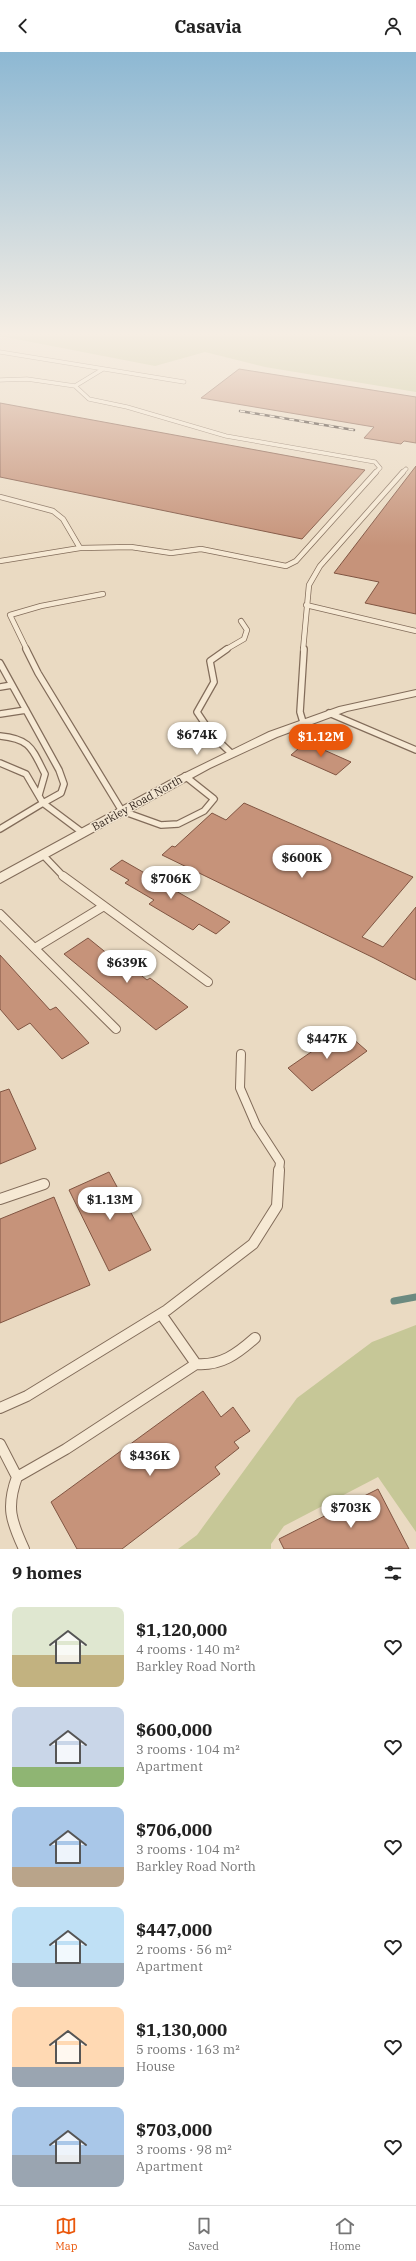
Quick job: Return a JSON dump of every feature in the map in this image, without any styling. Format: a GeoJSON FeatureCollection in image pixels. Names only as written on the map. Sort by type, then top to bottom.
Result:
{"type":"FeatureCollection","features":[{"type":"Feature","properties":{"kind":"street","name":"Barkley Road North"},"geometry":{"type":"LineString","coordinates":[[0,879],[185,776],[269,734],[329,713],[413,692]]}},
{"type":"Feature","properties":{"kind":"lane"},"geometry":{"type":"LineString","coordinates":[[0,561],[80,548],[131,547],[170,553],[201,549],[286,566],[296,561],[380,468],[374,462],[226,436],[122,406]]}},
{"type":"Feature","properties":{"kind":"lane"},"geometry":{"type":"LineString","coordinates":[[303,722],[300,712],[306,606],[309,585],[320,566],[406,469]]}},
{"type":"Feature","properties":{"kind":"lane"},"geometry":{"type":"LineString","coordinates":[[0,497],[52,511],[63,519],[80,548]]}},
{"type":"Feature","properties":{"kind":"lane"},"geometry":{"type":"LineString","coordinates":[[103,594],[41,606],[10,615],[38,673],[122,811],[161,825],[178,824],[204,811],[214,799],[185,776]]}},
{"type":"Feature","properties":{"kind":"lane"},"geometry":{"type":"LineString","coordinates":[[306,606],[416,630]]}},
{"type":"Feature","properties":{"kind":"lane"},"geometry":{"type":"LineString","coordinates":[[231,753],[213,736],[197,712],[214,682],[210,661],[216,655],[244,639],[247,630],[241,621]]}},
{"type":"Feature","properties":{"kind":"lane"},"geometry":{"type":"LineString","coordinates":[[0,663],[59,770],[64,784],[61,793],[0,829]]}},
{"type":"Feature","properties":{"kind":"lane"},"geometry":{"type":"LineString","coordinates":[[0,687],[12,685]]}},
{"type":"Feature","properties":{"kind":"lane"},"geometry":{"type":"LineString","coordinates":[[0,714],[26,710]]}},
{"type":"Feature","properties":{"kind":"lane"},"geometry":{"type":"LineString","coordinates":[[329,713],[416,750]]}},
{"type":"Feature","properties":{"kind":"lane"},"geometry":{"type":"LineString","coordinates":[[0,736],[17,737],[28,742],[45,774],[39,795]]}},
{"type":"Feature","properties":{"kind":"lane"},"geometry":{"type":"LineString","coordinates":[[0,763],[26,774],[43,803],[83,833]]}},
{"type":"Feature","properties":{"kind":"lane"},"geometry":{"type":"LineString","coordinates":[[43,855],[60,874],[208,982]]}},
{"type":"Feature","properties":{"kind":"lane"},"geometry":{"type":"LineString","coordinates":[[35,948],[104,906]]}},
{"type":"Feature","properties":{"kind":"lane"},"geometry":{"type":"LineString","coordinates":[[0,914],[116,1029]]}},
{"type":"Feature","properties":{"kind":"lane"},"geometry":{"type":"LineString","coordinates":[[0,1408],[27,1396],[162,1314],[253,1244],[276,1206],[280,1162],[256,1125],[240,1088],[241,1054]]}},
{"type":"Feature","properties":{"kind":"lane"},"geometry":{"type":"LineString","coordinates":[[0,1199],[44,1184]]}},
{"type":"Feature","properties":{"kind":"lane"},"geometry":{"type":"LineString","coordinates":[[162,1314],[196,1364]]}},
{"type":"Feature","properties":{"kind":"lane"},"geometry":{"type":"LineString","coordinates":[[24,1549],[12,1525],[10,1512],[9,1496],[17,1478],[66,1449],[196,1364],[207,1366],[235,1357],[255,1338]]}},
{"type":"Feature","properties":{"kind":"lane"},"geometry":{"type":"LineString","coordinates":[[0,1444],[17,1478]]}},
{"type":"Feature","properties":{"kind":"green space"},"geometry":{"type":"Polygon","coordinates":[[[416,1325],[416,1532],[378,1477],[284,1526],[271,1544],[271,1549],[178,1549],[197,1535],[297,1398],[372,1342],[416,1325]]]}},
{"type":"Feature","properties":{"kind":"building"},"geometry":{"type":"Polygon","coordinates":[[[0,406],[16,406],[365,470],[302,539],[0,477],[0,406]]]}},
{"type":"Feature","properties":{"kind":"building"},"geometry":{"type":"Polygon","coordinates":[[[248,406],[416,406],[416,443],[404,441],[401,444],[364,438],[374,427],[248,406]]]}},
{"type":"Feature","properties":{"kind":"building"},"geometry":{"type":"Polygon","coordinates":[[[416,466],[416,614],[365,603],[379,582],[334,573],[416,466]]]}},
{"type":"Feature","properties":{"kind":"building"},"geometry":{"type":"Polygon","coordinates":[[[306,742],[351,762],[336,775],[291,755],[306,742]]]}},
{"type":"Feature","properties":{"kind":"building"},"geometry":{"type":"Polygon","coordinates":[[[244,803],[413,877],[362,937],[383,947],[416,907],[416,980],[162,855],[172,846],[175,847],[212,813],[226,820],[244,803]]]}},
{"type":"Feature","properties":{"kind":"building"},"geometry":{"type":"Polygon","coordinates":[[[122,860],[230,922],[216,934],[199,924],[193,930],[149,904],[154,900],[125,883],[129,880],[110,869],[122,860]]]}},
{"type":"Feature","properties":{"kind":"building"},"geometry":{"type":"Polygon","coordinates":[[[88,938],[109,955],[113,953],[147,980],[150,978],[188,1007],[156,1030],[64,954],[88,938]]]}},
{"type":"Feature","properties":{"kind":"building"},"geometry":{"type":"Polygon","coordinates":[[[0,955],[50,1010],[56,1007],[89,1043],[62,1059],[30,1023],[18,1030],[0,1009],[0,955]]]}},
{"type":"Feature","properties":{"kind":"building"},"geometry":{"type":"Polygon","coordinates":[[[343,1030],[367,1051],[312,1091],[288,1068],[343,1030]]]}},
{"type":"Feature","properties":{"kind":"building"},"geometry":{"type":"Polygon","coordinates":[[[9,1089],[36,1149],[0,1164],[0,1092],[9,1089]]]}},
{"type":"Feature","properties":{"kind":"building"},"geometry":{"type":"Polygon","coordinates":[[[109,1172],[151,1250],[109,1271],[69,1190],[109,1172]]]}},
{"type":"Feature","properties":{"kind":"building"},"geometry":{"type":"Polygon","coordinates":[[[54,1197],[90,1285],[0,1323],[0,1219],[54,1197]]]}},
{"type":"Feature","properties":{"kind":"building"},"geometry":{"type":"Polygon","coordinates":[[[203,1391],[221,1417],[233,1407],[250,1431],[234,1442],[239,1448],[215,1467],[220,1474],[122,1549],[77,1549],[51,1502],[203,1391]]]}},
{"type":"Feature","properties":{"kind":"building"},"geometry":{"type":"Polygon","coordinates":[[[378,1489],[409,1549],[284,1549],[279,1539],[378,1489]]]}},
{"type":"Feature","properties":{"kind":"waterway"},"geometry":{"type":"LineString","coordinates":[[394,1301],[416,1297]]}},
{"type":"Feature","properties":{"kind":"railway"},"geometry":{"type":"LineString","coordinates":[[240,411],[354,430]]}}]}
